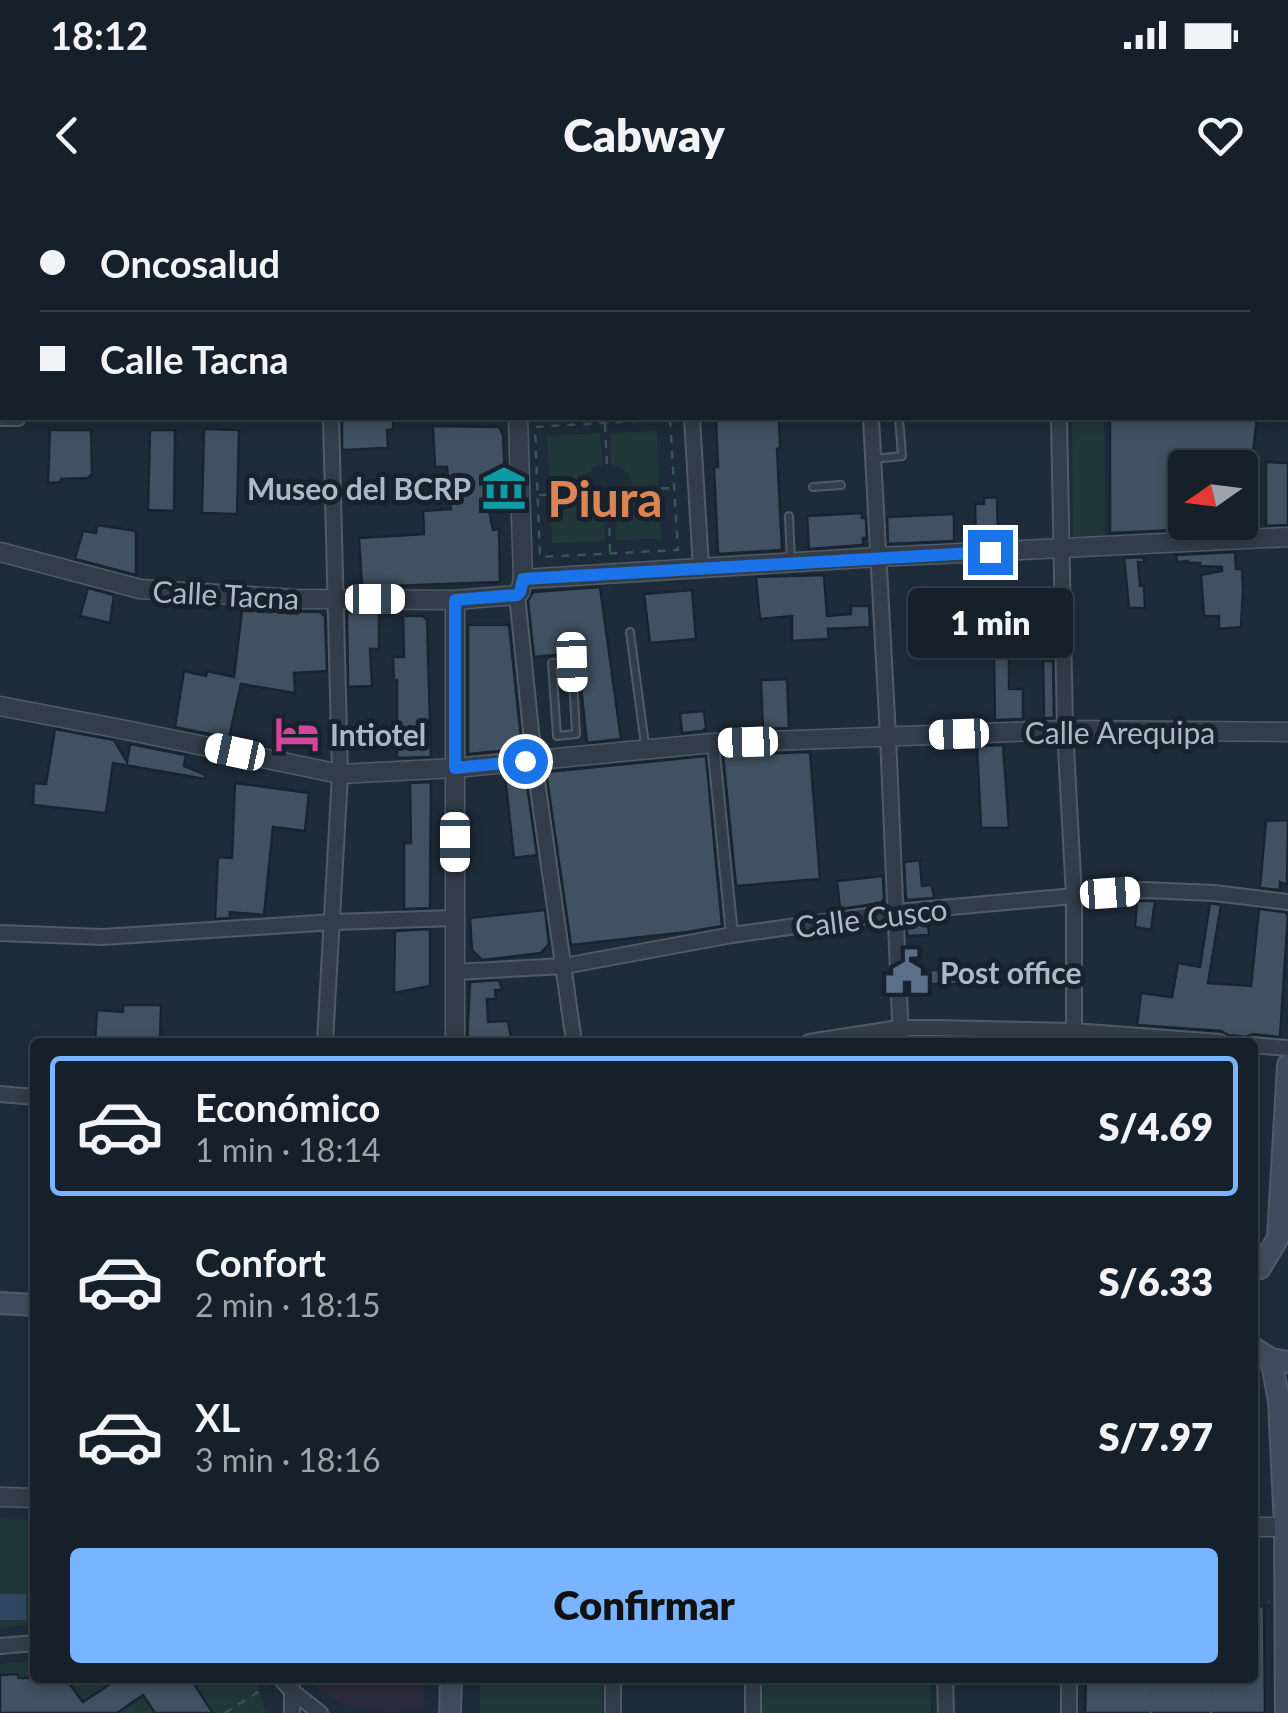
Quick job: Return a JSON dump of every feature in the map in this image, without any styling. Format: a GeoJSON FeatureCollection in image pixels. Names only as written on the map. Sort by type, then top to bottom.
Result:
{"type":"FeatureCollection","features":[{"type":"Feature","properties":{"kind":"main road"},"geometry":{"type":"LineString","coordinates":[[1258,1268],[1278,1238],[1288,1065]]}},
{"type":"Feature","properties":{"kind":"main road"},"geometry":{"type":"LineString","coordinates":[[1258,1270],[1274,1261],[1288,1260]]}},
{"type":"Feature","properties":{"kind":"main road"},"geometry":{"type":"LineString","coordinates":[[0,1304],[30,1305]]}},
{"type":"Feature","properties":{"kind":"main road"},"geometry":{"type":"LineString","coordinates":[[1279,1361],[1286,1527],[1286,1713]]}},
{"type":"Feature","properties":{"kind":"main road"},"geometry":{"type":"LineString","coordinates":[[450,1683],[450,1713]]}},
{"type":"Feature","properties":{"kind":"street"},"geometry":{"type":"LineString","coordinates":[[326,1038],[340,774],[332,420]]}},
{"type":"Feature","properties":{"kind":"street"},"geometry":{"type":"LineString","coordinates":[[518,420],[520,587],[534,760],[573,1038]]}},
{"type":"Feature","properties":{"kind":"street"},"geometry":{"type":"LineString","coordinates":[[692,420],[701,568]]}},
{"type":"Feature","properties":{"kind":"street"},"geometry":{"type":"LineString","coordinates":[[871,420],[900,1035]]}},
{"type":"Feature","properties":{"kind":"street"},"geometry":{"type":"LineString","coordinates":[[1060,420],[1065,730],[1074,896],[1074,1037]]}},
{"type":"Feature","properties":{"kind":"street","name":"Calle Tacna"},"geometry":{"type":"LineString","coordinates":[[0,552],[140,590],[294,600],[455,600],[520,587],[701,568],[1288,537]]}},
{"type":"Feature","properties":{"kind":"street"},"geometry":{"type":"LineString","coordinates":[[455,600],[456,1038]]}},
{"type":"Feature","properties":{"kind":"street","name":"Calle Arequipa"},"geometry":{"type":"LineString","coordinates":[[0,706],[340,774],[455,768],[713,743],[1065,730],[1288,732]]}},
{"type":"Feature","properties":{"kind":"street"},"geometry":{"type":"LineString","coordinates":[[713,743],[732,935]]}},
{"type":"Feature","properties":{"kind":"street","name":"Calle Cusco"},"geometry":{"type":"LineString","coordinates":[[455,972],[564,966],[732,935],[896,912],[1145,890],[1288,902]]}},
{"type":"Feature","properties":{"kind":"street"},"geometry":{"type":"LineString","coordinates":[[0,933],[103,937],[455,918]]}},
{"type":"Feature","properties":{"kind":"street"},"geometry":{"type":"LineString","coordinates":[[861,1038],[1103,1038]]}},
{"type":"Feature","properties":{"kind":"street"},"geometry":{"type":"LineString","coordinates":[[1258,1046],[1288,1048]]}},
{"type":"Feature","properties":{"kind":"street"},"geometry":{"type":"LineString","coordinates":[[0,1094],[30,1097]]}},
{"type":"Feature","properties":{"kind":"street"},"geometry":{"type":"LineString","coordinates":[[0,1498],[30,1498]]}},
{"type":"Feature","properties":{"kind":"street"},"geometry":{"type":"LineString","coordinates":[[1258,1526],[1286,1527]]}},
{"type":"Feature","properties":{"kind":"street"},"geometry":{"type":"LineString","coordinates":[[0,1646],[30,1643]]}},
{"type":"Feature","properties":{"kind":"street"},"geometry":{"type":"LineString","coordinates":[[613,1683],[613,1713]]}},
{"type":"Feature","properties":{"kind":"street"},"geometry":{"type":"LineString","coordinates":[[752,1683],[753,1713]]}},
{"type":"Feature","properties":{"kind":"street"},"geometry":{"type":"LineString","coordinates":[[945,1683],[946,1713]]}},
{"type":"Feature","properties":{"kind":"street"},"geometry":{"type":"LineString","coordinates":[[1069,1683],[1069,1713]]}},
{"type":"Feature","properties":{"kind":"street"},"geometry":{"type":"LineString","coordinates":[[292,1684],[292,1713]]}},
{"type":"Feature","properties":{"kind":"street"},"geometry":{"type":"LineString","coordinates":[[292,1684],[320,1713]]}},
{"type":"Feature","properties":{"kind":"lane"},"geometry":{"type":"LineString","coordinates":[[874,458],[902,456],[898,420]]}},
{"type":"Feature","properties":{"kind":"lane"},"geometry":{"type":"LineString","coordinates":[[814,487],[841,485]]}},
{"type":"Feature","properties":{"kind":"lane"},"geometry":{"type":"LineString","coordinates":[[790,516],[791,563]]}},
{"type":"Feature","properties":{"kind":"lane"},"geometry":{"type":"LineString","coordinates":[[630,632],[646,750]]}},
{"type":"Feature","properties":{"kind":"lane"},"geometry":{"type":"LineString","coordinates":[[576,734],[557,736],[552,663],[572,662],[576,734],[576,756]]}},
{"type":"Feature","properties":{"kind":"path"},"geometry":{"type":"LineString","coordinates":[[654,420],[536,427],[540,556],[678,550],[670,420]]}},
{"type":"Feature","properties":{"kind":"path"},"geometry":{"type":"LineString","coordinates":[[604,423],[607,467]]}},
{"type":"Feature","properties":{"kind":"path"},"geometry":{"type":"LineString","coordinates":[[629,490],[673,488]]}},
{"type":"Feature","properties":{"kind":"path"},"geometry":{"type":"LineString","coordinates":[[537,495],[585,492]]}},
{"type":"Feature","properties":{"kind":"path"},"geometry":{"type":"LineString","coordinates":[[609,512],[610,553]]}},
{"type":"Feature","properties":{"kind":"path"},"geometry":{"type":"LineString","coordinates":[[1258,1602],[1270,1602]]}},
{"type":"Feature","properties":{"kind":"path"},"geometry":{"type":"LineString","coordinates":[[226,1713],[272,1683]]}},
{"type":"Feature","properties":{"kind":"path"},"geometry":{"type":"LineString","coordinates":[[1151,1683],[1151,1713]]}},
{"type":"Feature","properties":{"kind":"path"},"geometry":{"type":"LineString","coordinates":[[1211,1683],[1211,1713]]}},
{"type":"Feature","properties":{"kind":"shaded area"},"geometry":{"type":"Polygon","coordinates":[[[314,1683],[424,1683],[425,1709],[386,1711],[353,1707],[323,1693],[314,1683]]]}},
{"type":"Feature","properties":{"kind":"green space"},"geometry":{"type":"Polygon","coordinates":[[[1072,420],[1104,420],[1105,540],[1073,541],[1072,420]]]}},
{"type":"Feature","properties":{"kind":"green space"},"geometry":{"type":"Polygon","coordinates":[[[657,431],[659,485],[632,486],[626,471],[611,464],[610,433],[657,431]]]}},
{"type":"Feature","properties":{"kind":"green space"},"geometry":{"type":"Polygon","coordinates":[[[600,433],[602,465],[588,473],[583,488],[550,490],[547,436],[600,433]]]}},
{"type":"Feature","properties":{"kind":"green space"},"geometry":{"type":"Polygon","coordinates":[[[633,493],[659,493],[661,539],[616,540],[616,513],[626,506],[633,493]]]}},
{"type":"Feature","properties":{"kind":"green space"},"geometry":{"type":"Polygon","coordinates":[[[584,497],[590,510],[604,516],[605,541],[552,543],[550,499],[584,497]]]}},
{"type":"Feature","properties":{"kind":"green space"},"geometry":{"type":"Polygon","coordinates":[[[0,1519],[30,1520],[30,1625],[0,1628],[0,1519]]]}},
{"type":"Feature","properties":{"kind":"green space"},"geometry":{"type":"Polygon","coordinates":[[[30,1661],[30,1683],[257,1683],[266,1713],[0,1713],[0,1664],[30,1661]]]}},
{"type":"Feature","properties":{"kind":"green space"},"geometry":{"type":"Polygon","coordinates":[[[480,1683],[603,1683],[602,1713],[480,1713],[480,1683]]]}},
{"type":"Feature","properties":{"kind":"green space"},"geometry":{"type":"Polygon","coordinates":[[[763,1683],[931,1683],[931,1713],[761,1713],[763,1683]]]}},
{"type":"Feature","properties":{"kind":"water"},"geometry":{"type":"Polygon","coordinates":[[[0,1594],[26,1594],[26,1620],[0,1620],[0,1594]]]}},
{"type":"Feature","properties":{"kind":"building"},"geometry":{"type":"Polygon","coordinates":[[[342,420],[393,420],[393,429],[387,430],[388,448],[342,450],[342,420]]]}},
{"type":"Feature","properties":{"kind":"building"},"geometry":{"type":"Polygon","coordinates":[[[716,420],[779,420],[782,550],[718,554],[714,467],[718,467],[716,420]]]}},
{"type":"Feature","properties":{"kind":"building"},"geometry":{"type":"Polygon","coordinates":[[[1110,420],[1257,420],[1253,450],[1168,450],[1168,530],[1110,533],[1110,420]]]}},
{"type":"Feature","properties":{"kind":"building"},"geometry":{"type":"Polygon","coordinates":[[[433,426],[499,427],[503,435],[506,503],[488,505],[493,530],[499,529],[500,582],[362,587],[359,538],[424,534],[423,511],[451,509],[447,467],[435,467],[433,426]]]}},
{"type":"Feature","properties":{"kind":"building"},"geometry":{"type":"Polygon","coordinates":[[[204,429],[239,430],[237,514],[202,513],[204,429]]]}},
{"type":"Feature","properties":{"kind":"building"},"geometry":{"type":"Polygon","coordinates":[[[50,430],[91,430],[92,474],[88,478],[48,483],[50,430]]]}},
{"type":"Feature","properties":{"kind":"building"},"geometry":{"type":"Polygon","coordinates":[[[150,430],[175,430],[174,511],[148,510],[150,430]]]}},
{"type":"Feature","properties":{"kind":"building"},"geometry":{"type":"Polygon","coordinates":[[[1266,462],[1288,463],[1288,525],[1266,526],[1266,462]]]}},
{"type":"Feature","properties":{"kind":"building"},"geometry":{"type":"Polygon","coordinates":[[[997,497],[998,539],[976,540],[975,504],[997,497]]]}},
{"type":"Feature","properties":{"kind":"building"},"geometry":{"type":"Polygon","coordinates":[[[862,513],[867,538],[863,538],[863,545],[809,549],[807,516],[862,513]]]}},
{"type":"Feature","properties":{"kind":"building"},"geometry":{"type":"Polygon","coordinates":[[[954,514],[954,541],[888,544],[887,517],[954,514]]]}},
{"type":"Feature","properties":{"kind":"building"},"geometry":{"type":"Polygon","coordinates":[[[97,525],[136,531],[136,575],[75,559],[83,531],[96,533],[97,525]]]}},
{"type":"Feature","properties":{"kind":"building"},"geometry":{"type":"Polygon","coordinates":[[[1235,552],[1236,569],[1242,569],[1241,627],[1219,629],[1219,616],[1204,616],[1201,575],[1222,571],[1222,567],[1177,562],[1176,555],[1235,552]]]}},
{"type":"Feature","properties":{"kind":"building"},"geometry":{"type":"Polygon","coordinates":[[[1144,557],[1144,563],[1138,562],[1145,608],[1129,608],[1124,558],[1144,557]]]}},
{"type":"Feature","properties":{"kind":"building"},"geometry":{"type":"Polygon","coordinates":[[[824,575],[827,616],[851,614],[851,606],[869,606],[870,627],[828,629],[829,639],[792,641],[792,616],[760,619],[756,577],[824,575]]]}},
{"type":"Feature","properties":{"kind":"building"},"geometry":{"type":"Polygon","coordinates":[[[600,587],[621,739],[587,743],[578,659],[574,653],[534,657],[528,601],[533,592],[600,587]]]}},
{"type":"Feature","properties":{"kind":"building"},"geometry":{"type":"Polygon","coordinates":[[[88,588],[114,595],[110,623],[80,616],[88,588]]]}},
{"type":"Feature","properties":{"kind":"building"},"geometry":{"type":"Polygon","coordinates":[[[692,590],[696,639],[650,643],[644,594],[692,590]]]}},
{"type":"Feature","properties":{"kind":"building"},"geometry":{"type":"Polygon","coordinates":[[[1036,592],[1052,593],[1053,636],[1043,636],[1043,607],[1037,608],[1036,592]]]}},
{"type":"Feature","properties":{"kind":"building"},"geometry":{"type":"Polygon","coordinates":[[[242,610],[320,612],[325,616],[327,671],[294,673],[295,693],[241,684],[229,738],[175,727],[184,671],[234,677],[242,610]]]}},
{"type":"Feature","properties":{"kind":"building"},"geometry":{"type":"Polygon","coordinates":[[[347,612],[379,613],[379,649],[370,649],[372,686],[348,687],[347,612]]]}},
{"type":"Feature","properties":{"kind":"building"},"geometry":{"type":"Polygon","coordinates":[[[403,616],[423,616],[427,620],[431,757],[397,758],[397,680],[393,657],[404,657],[403,616]]]}},
{"type":"Feature","properties":{"kind":"building"},"geometry":{"type":"Polygon","coordinates":[[[468,625],[509,625],[520,749],[468,754],[468,625]]]}},
{"type":"Feature","properties":{"kind":"building"},"geometry":{"type":"Polygon","coordinates":[[[994,656],[1009,657],[1009,689],[1023,689],[1023,719],[995,720],[994,656]]]}},
{"type":"Feature","properties":{"kind":"building"},"geometry":{"type":"Polygon","coordinates":[[[1043,661],[1053,661],[1054,718],[1044,718],[1043,661]]]}},
{"type":"Feature","properties":{"kind":"building"},"geometry":{"type":"Polygon","coordinates":[[[787,679],[789,728],[763,729],[761,680],[787,679]]]}},
{"type":"Feature","properties":{"kind":"building"},"geometry":{"type":"Polygon","coordinates":[[[704,711],[703,731],[682,733],[680,713],[704,711]]]}},
{"type":"Feature","properties":{"kind":"building"},"geometry":{"type":"Polygon","coordinates":[[[55,729],[114,740],[127,762],[130,744],[186,755],[184,766],[206,775],[205,779],[113,763],[106,813],[33,805],[34,783],[46,784],[55,729]]]}},
{"type":"Feature","properties":{"kind":"building"},"geometry":{"type":"Polygon","coordinates":[[[1003,745],[1009,828],[981,828],[977,746],[1003,745]]]}},
{"type":"Feature","properties":{"kind":"building"},"geometry":{"type":"Polygon","coordinates":[[[810,752],[820,879],[736,886],[723,755],[810,752]]]}},
{"type":"Feature","properties":{"kind":"building"},"geometry":{"type":"Polygon","coordinates":[[[706,756],[722,926],[571,945],[546,772],[706,756]]]}},
{"type":"Feature","properties":{"kind":"building"},"geometry":{"type":"Polygon","coordinates":[[[520,774],[526,778],[537,855],[514,858],[505,776],[520,774]]]}},
{"type":"Feature","properties":{"kind":"building"},"geometry":{"type":"Polygon","coordinates":[[[431,782],[430,908],[404,909],[404,843],[411,843],[410,783],[431,782]]]}},
{"type":"Feature","properties":{"kind":"building"},"geometry":{"type":"Polygon","coordinates":[[[235,783],[309,793],[305,831],[273,827],[264,915],[230,912],[230,918],[215,919],[218,857],[232,858],[235,783]]]}},
{"type":"Feature","properties":{"kind":"building"},"geometry":{"type":"Polygon","coordinates":[[[1288,820],[1287,885],[1280,882],[1280,890],[1260,888],[1266,821],[1288,820]]]}},
{"type":"Feature","properties":{"kind":"building"},"geometry":{"type":"Polygon","coordinates":[[[922,860],[922,886],[932,885],[934,898],[906,900],[904,862],[922,860]]]}},
{"type":"Feature","properties":{"kind":"building"},"geometry":{"type":"Polygon","coordinates":[[[883,876],[881,903],[840,909],[837,881],[883,876]]]}},
{"type":"Feature","properties":{"kind":"building"},"geometry":{"type":"Polygon","coordinates":[[[1137,901],[1155,901],[1151,930],[1135,927],[1137,901]]]}},
{"type":"Feature","properties":{"kind":"building"},"geometry":{"type":"Polygon","coordinates":[[[1210,903],[1221,905],[1208,983],[1251,986],[1259,909],[1288,915],[1280,1037],[1137,1025],[1141,993],[1172,997],[1178,963],[1200,967],[1210,903]]]}},
{"type":"Feature","properties":{"kind":"building"},"geometry":{"type":"Polygon","coordinates":[[[545,910],[549,944],[541,953],[482,960],[472,950],[470,918],[545,910]]]}},
{"type":"Feature","properties":{"kind":"building"},"geometry":{"type":"Polygon","coordinates":[[[928,920],[929,935],[907,936],[907,922],[928,920]]]}},
{"type":"Feature","properties":{"kind":"building"},"geometry":{"type":"Polygon","coordinates":[[[430,929],[430,986],[394,993],[395,931],[430,929]]]}},
{"type":"Feature","properties":{"kind":"building"},"geometry":{"type":"Polygon","coordinates":[[[909,970],[958,970],[958,984],[909,984],[909,970]]]}},
{"type":"Feature","properties":{"kind":"building"},"geometry":{"type":"Polygon","coordinates":[[[499,980],[502,990],[495,990],[496,999],[487,999],[488,1022],[508,1021],[511,1038],[467,1038],[470,982],[499,980]]]}},
{"type":"Feature","properties":{"kind":"building"},"geometry":{"type":"Polygon","coordinates":[[[123,1005],[161,1005],[160,1038],[95,1038],[97,1010],[123,1012],[123,1005]]]}},
{"type":"Feature","properties":{"kind":"building"},"geometry":{"type":"Polygon","coordinates":[[[1258,1606],[1264,1606],[1265,1713],[1085,1713],[1086,1683],[1258,1683],[1258,1606]]]}},
{"type":"Feature","properties":{"kind":"building"},"geometry":{"type":"Polygon","coordinates":[[[17,1674],[19,1678],[30,1678],[30,1683],[69,1683],[83,1702],[112,1683],[193,1683],[213,1713],[155,1713],[143,1695],[117,1713],[0,1713],[0,1675],[17,1674]]]}},
{"type":"Feature","properties":{"kind":"place","name":"Museo del BCRP"},"geometry":{"type":"Point","coordinates":[504,488]}},
{"type":"Feature","properties":{"kind":"place","name":"Intiotel"},"geometry":{"type":"Point","coordinates":[297,734]}},
{"type":"Feature","properties":{"kind":"place","name":"Post office"},"geometry":{"type":"Point","coordinates":[907,972]}},
{"type":"Feature","properties":{"kind":"district","name":"Piura"},"geometry":{"type":"Point","coordinates":[605,498]}},
{"type":"Feature","properties":{"kind":"route"},"geometry":{"type":"LineString","coordinates":[[525,761],[455,768],[455,600],[517,595],[523,579],[990,552]]}}]}
